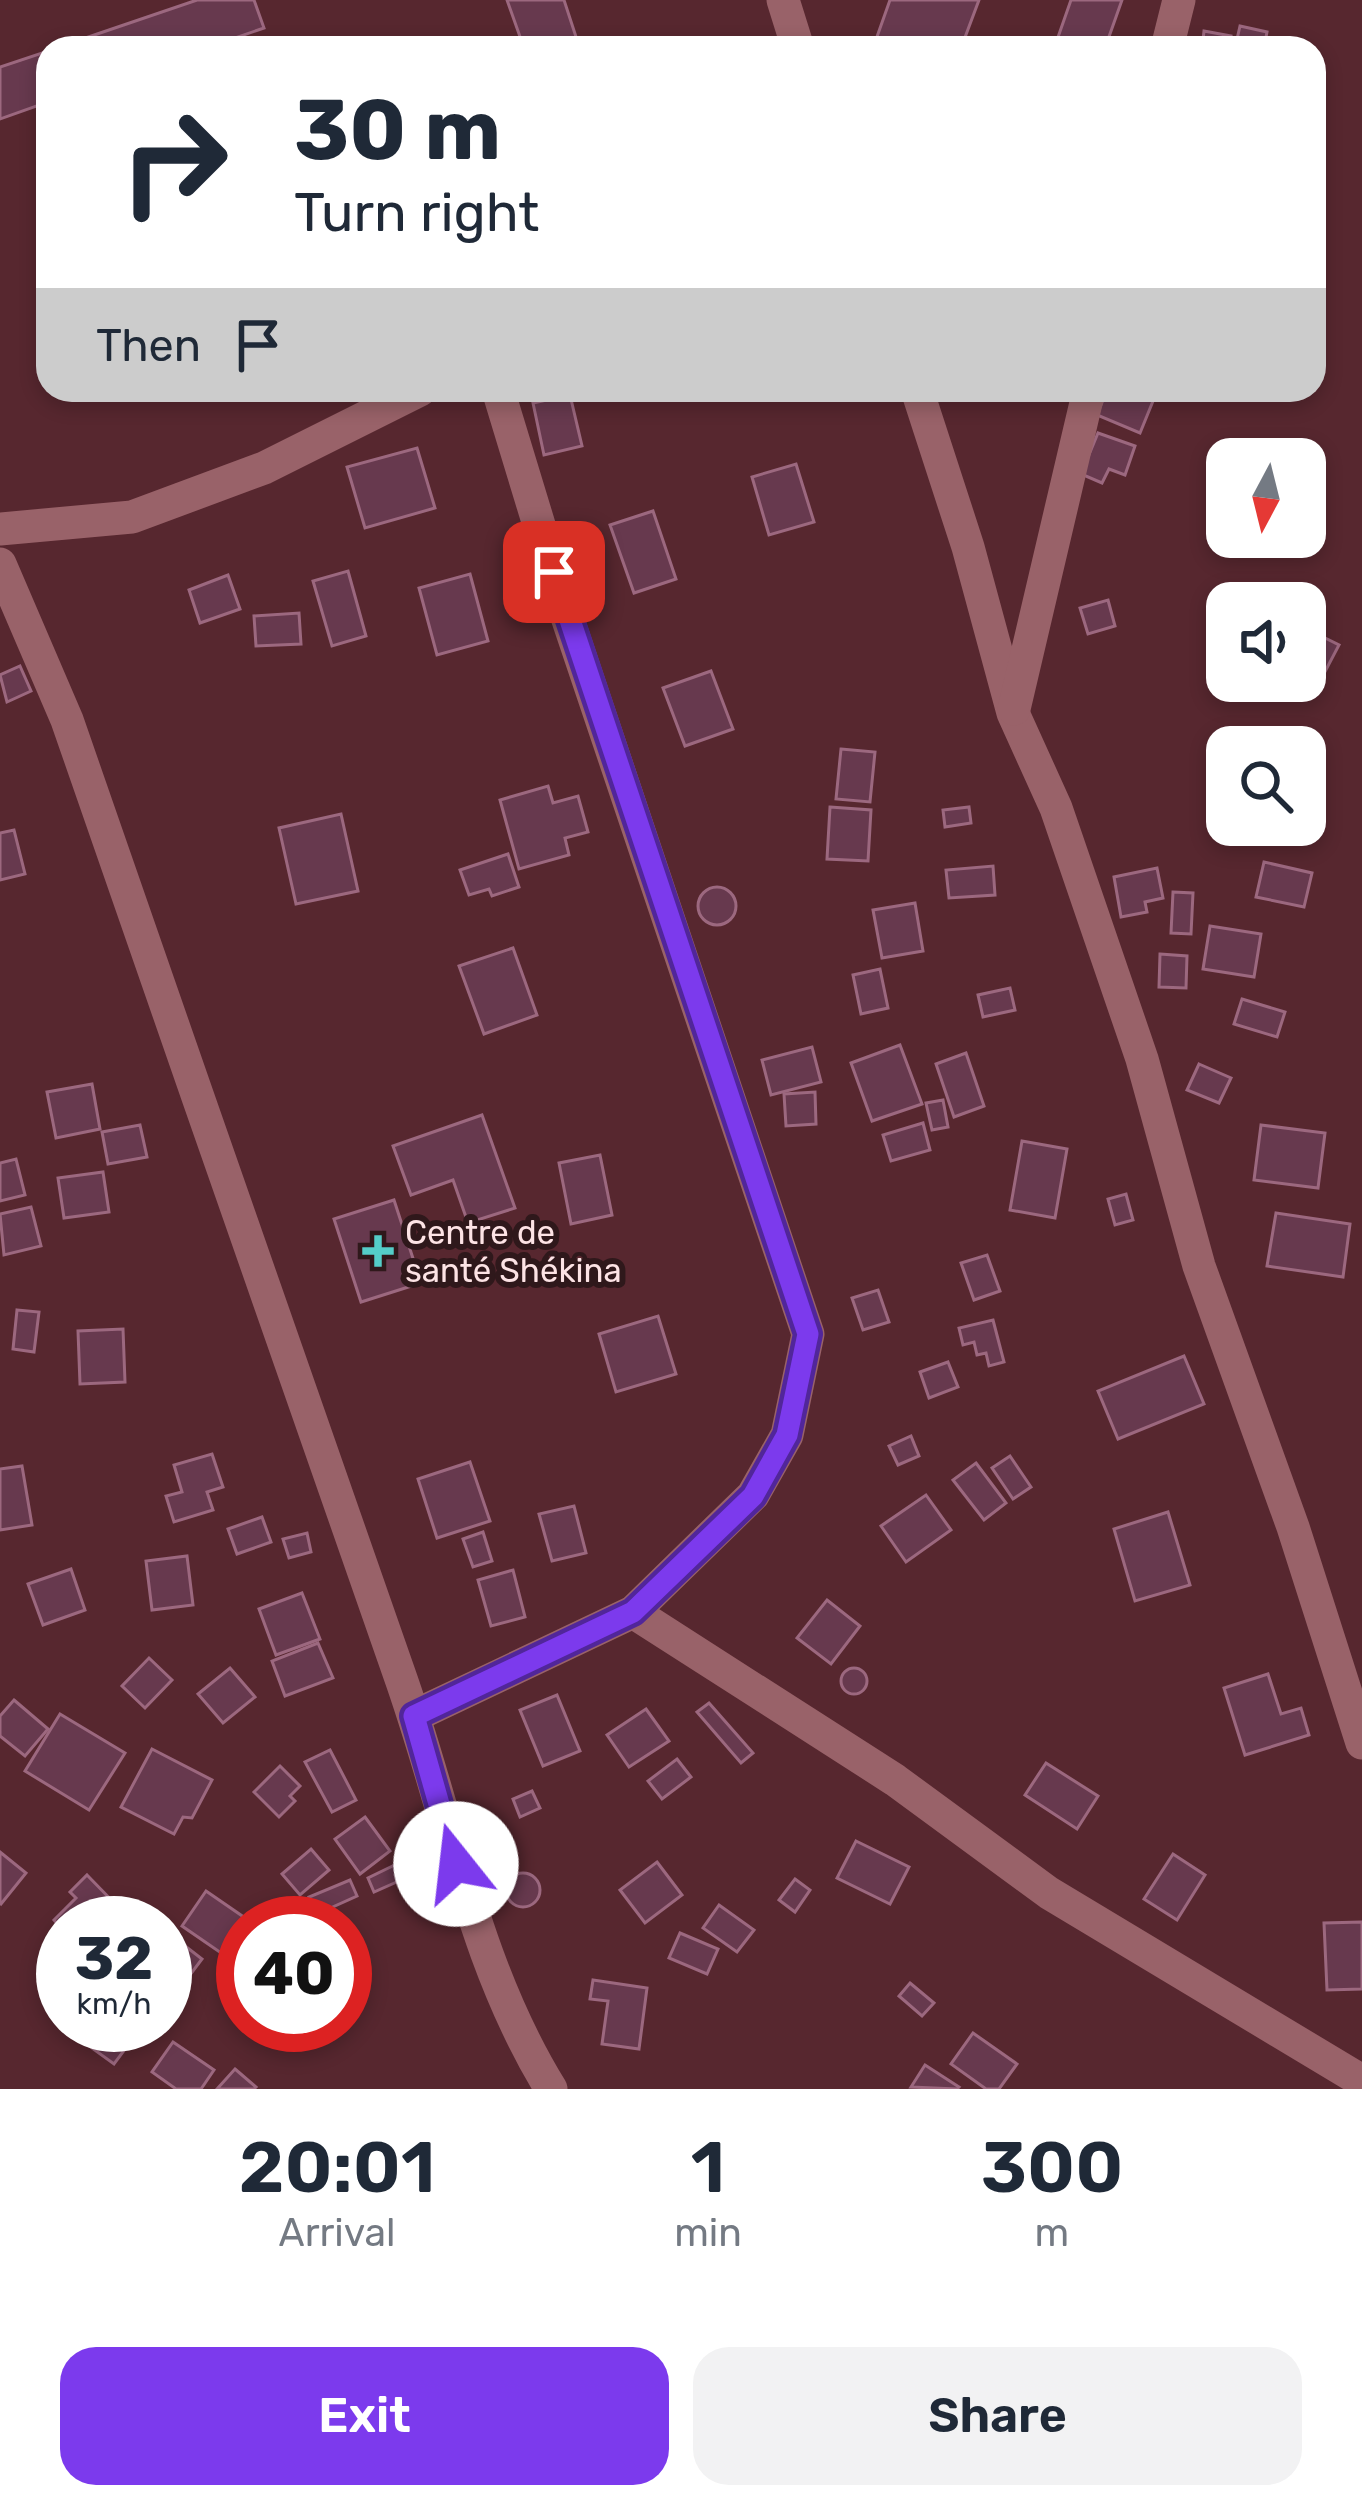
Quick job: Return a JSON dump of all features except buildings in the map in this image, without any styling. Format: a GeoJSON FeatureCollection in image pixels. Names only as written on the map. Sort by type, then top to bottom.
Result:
{"type":"FeatureCollection","features":[{"type":"Feature","properties":{"kind":"street"},"geometry":{"type":"LineString","coordinates":[[783,0],[794,36]]}},
{"type":"Feature","properties":{"kind":"street"},"geometry":{"type":"LineString","coordinates":[[1170,36],[1179,0]]}},
{"type":"Feature","properties":{"kind":"street"},"geometry":{"type":"LineString","coordinates":[[0,529],[131,518],[264,468],[396,402]]}},
{"type":"Feature","properties":{"kind":"street"},"geometry":{"type":"LineString","coordinates":[[414,1716],[633,1612],[753,1496],[787,1435],[808,1334],[567,617],[502,402]]}},
{"type":"Feature","properties":{"kind":"street"},"geometry":{"type":"LineString","coordinates":[[921,402],[968,547],[1013,713],[1056,808],[1142,1059],[1199,1266],[1293,1527],[1362,1743]]}},
{"type":"Feature","properties":{"kind":"street"},"geometry":{"type":"LineString","coordinates":[[1013,713],[1086,402]]}},
{"type":"Feature","properties":{"kind":"street"},"geometry":{"type":"LineString","coordinates":[[0,564],[67,720],[414,1716],[466,1901],[517,2034],[551,2089]]}},
{"type":"Feature","properties":{"kind":"street"},"geometry":{"type":"LineString","coordinates":[[633,1612],[895,1780],[1064,1903],[1362,2081]]}},
{"type":"Feature","properties":{"kind":"place","name":"Centre de santé Shékina"},"geometry":{"type":"Point","coordinates":[378,1251]}},
{"type":"Feature","properties":{"kind":"route"},"geometry":{"type":"LineString","coordinates":[[456,1864],[414,1716],[633,1612],[753,1496],[787,1435],[808,1334],[554,572]]}}]}
